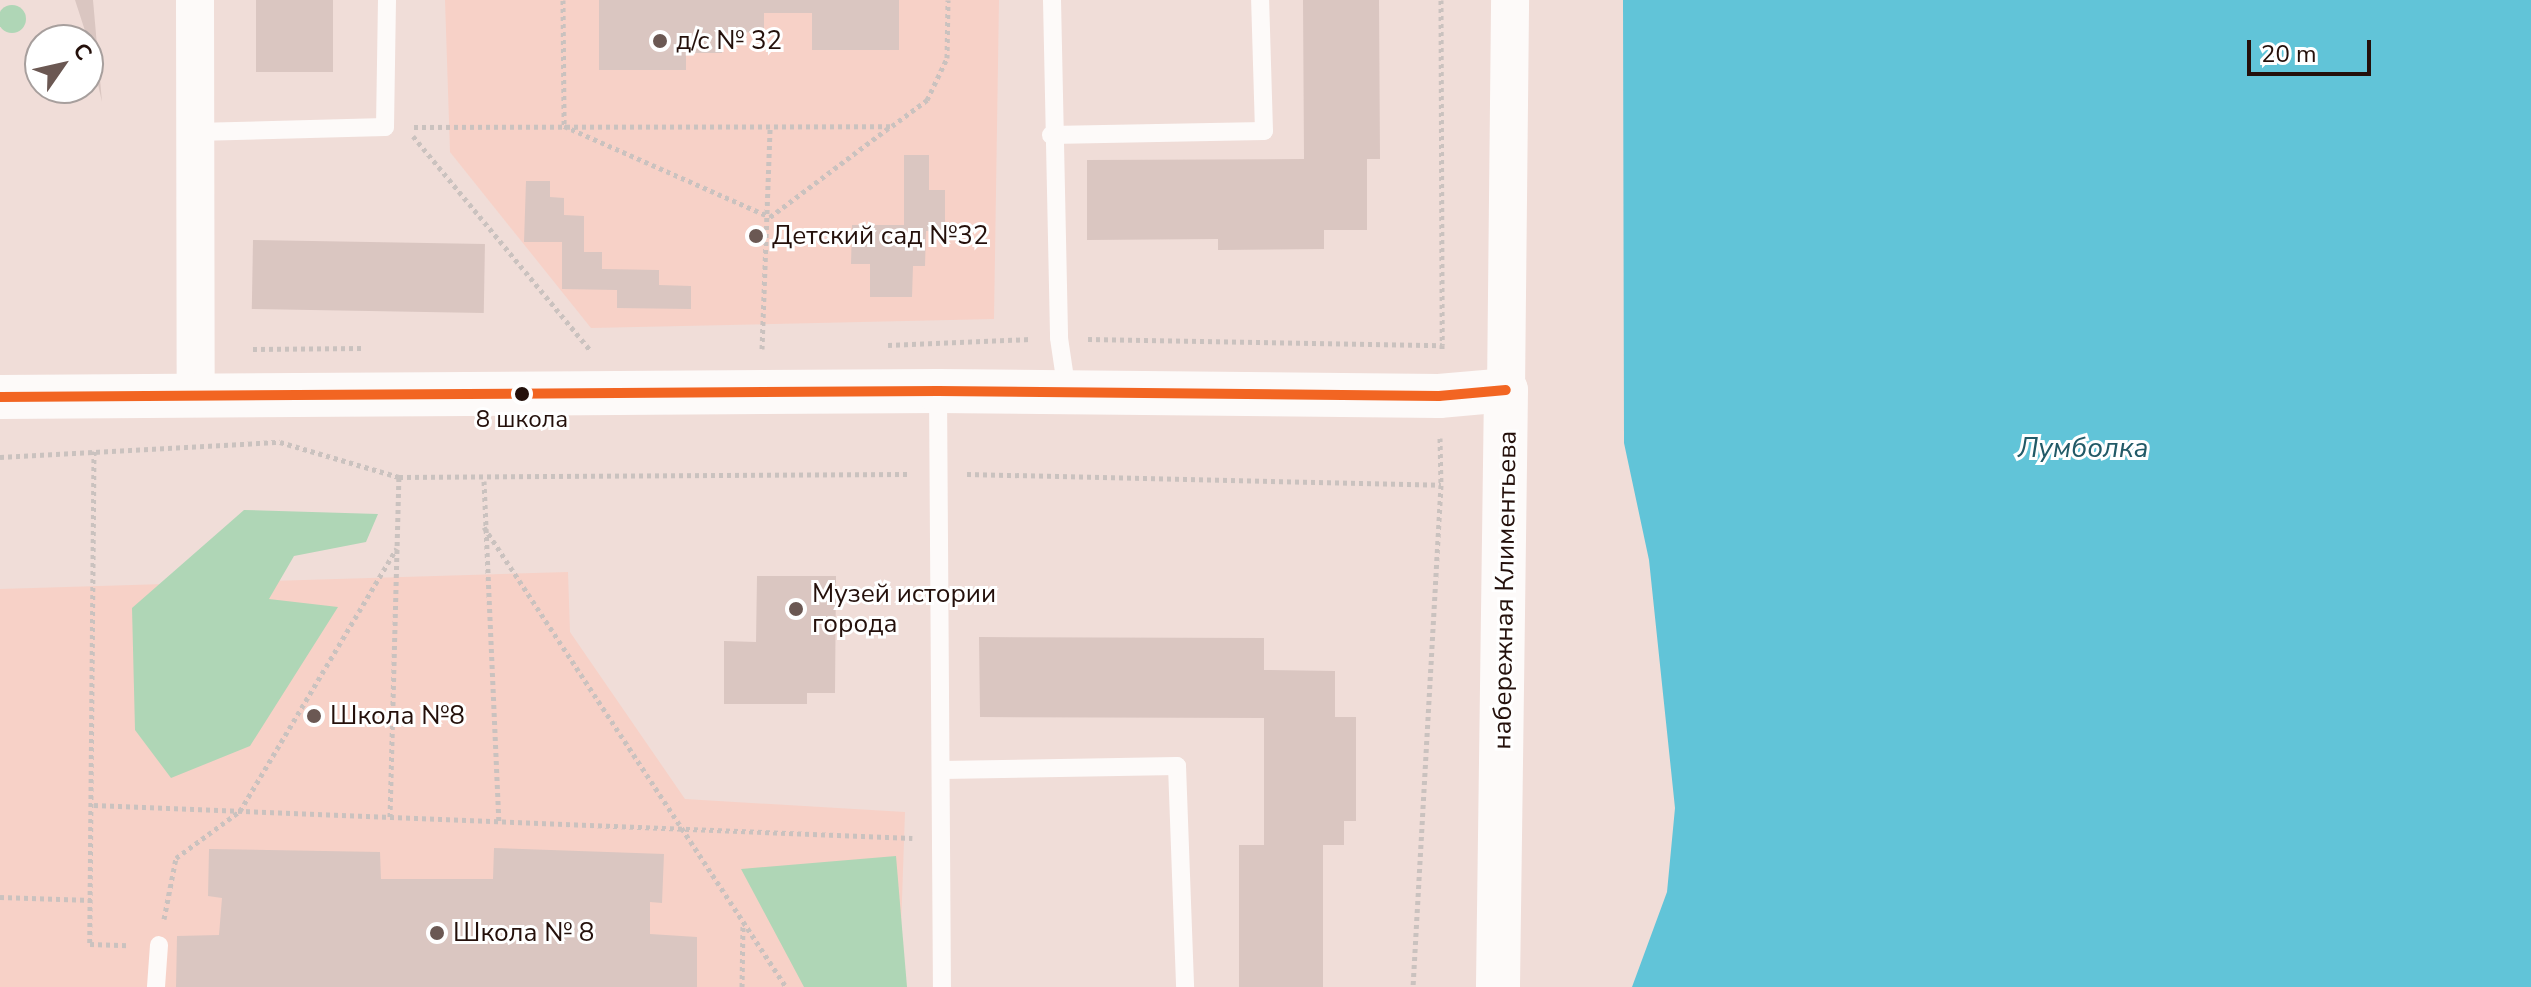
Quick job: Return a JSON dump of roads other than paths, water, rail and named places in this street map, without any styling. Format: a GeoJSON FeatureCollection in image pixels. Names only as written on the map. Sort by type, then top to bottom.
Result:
{"type":"FeatureCollection","features":[{"type":"Feature","properties":{"kind":"street"},"geometry":{"type":"LineString","coordinates":[[195,0],[196,395]]}},
{"type":"Feature","properties":{"kind":"street","name":"набережная Климентьева"},"geometry":{"type":"LineString","coordinates":[[1498,987],[1510,0]]}},
{"type":"Feature","properties":{"kind":"street"},"geometry":{"type":"LineString","coordinates":[[0,397],[938,391],[1439,396],[1506,390]]}},
{"type":"Feature","properties":{"kind":"lane"},"geometry":{"type":"LineString","coordinates":[[195,132],[385,127],[387,0]]}},
{"type":"Feature","properties":{"kind":"lane"},"geometry":{"type":"LineString","coordinates":[[1052,0],[1051,135],[1059,338],[1067,392]]}},
{"type":"Feature","properties":{"kind":"lane"},"geometry":{"type":"LineString","coordinates":[[1051,135],[1264,131],[1260,0]]}},
{"type":"Feature","properties":{"kind":"lane"},"geometry":{"type":"LineString","coordinates":[[938,391],[942,987]]}},
{"type":"Feature","properties":{"kind":"lane"},"geometry":{"type":"LineString","coordinates":[[942,770],[1177,766],[1185,987]]}},
{"type":"Feature","properties":{"kind":"lane"},"geometry":{"type":"LineString","coordinates":[[156,987],[159,945]]}},
{"type":"Feature","properties":{"kind":"water","name":"Лумболка"},"geometry":{"type":"Polygon","coordinates":[[[1623,0],[2531,0],[2531,987],[1632,987],[1667,892],[1675,808],[1649,560],[1624,443],[1623,0]]]}},
{"type":"Feature","properties":{"kind":"place","name":"д/с № 32"},"geometry":{"type":"Point","coordinates":[660,41]}},
{"type":"Feature","properties":{"kind":"place","name":"Детский сад №32"},"geometry":{"type":"Point","coordinates":[756,236]}},
{"type":"Feature","properties":{"kind":"place","name":"8 школа"},"geometry":{"type":"Point","coordinates":[522,394]}},
{"type":"Feature","properties":{"kind":"place","name":"Музей истории города"},"geometry":{"type":"Point","coordinates":[796,609]}},
{"type":"Feature","properties":{"kind":"place","name":"Школа №8"},"geometry":{"type":"Point","coordinates":[314,716]}},
{"type":"Feature","properties":{"kind":"place","name":"Школа № 8"},"geometry":{"type":"Point","coordinates":[437,933]}}]}
